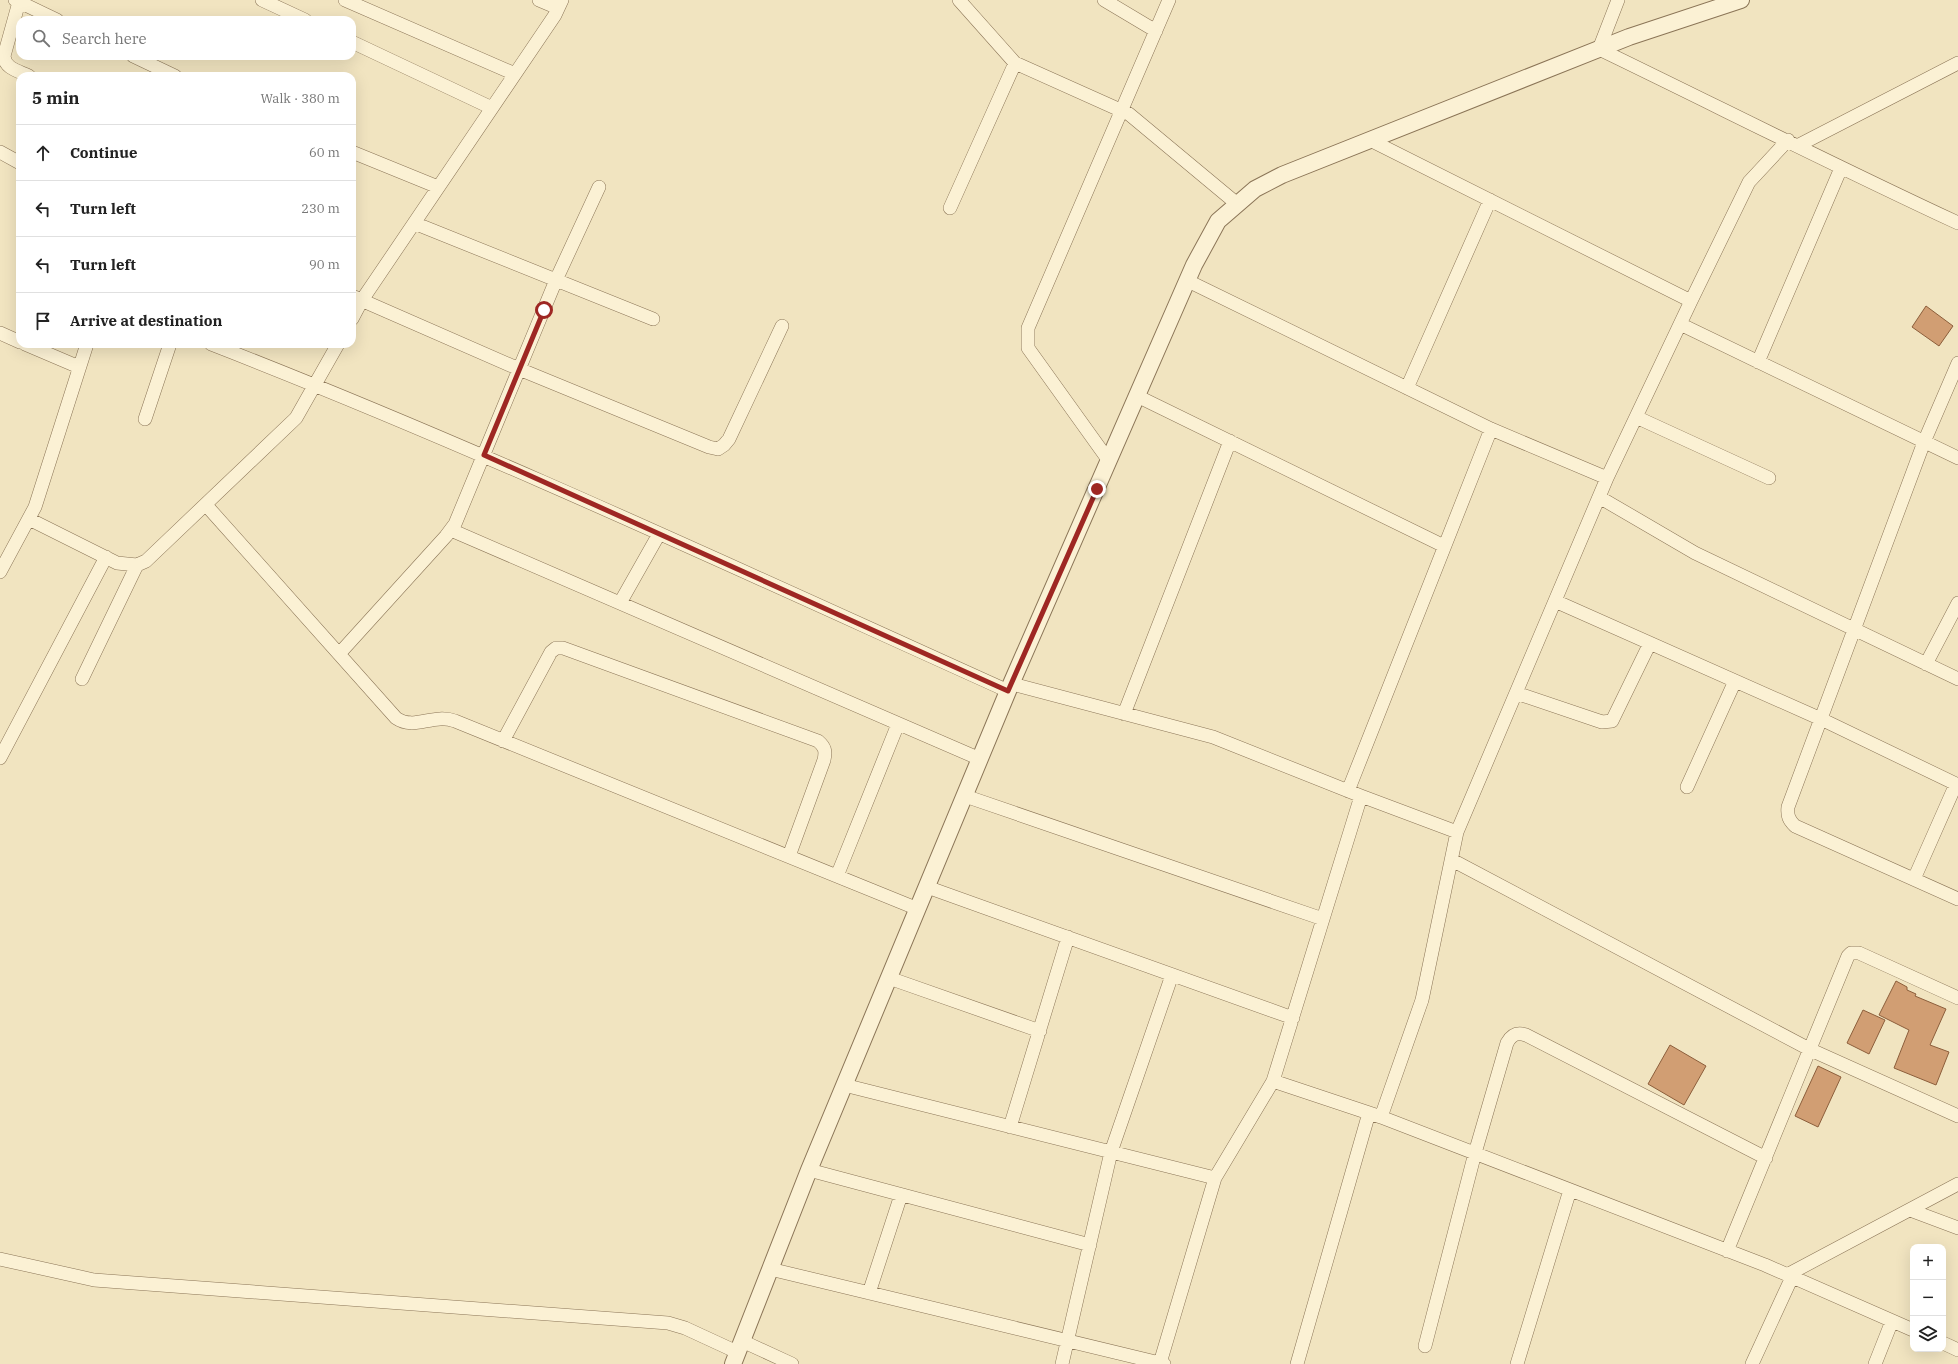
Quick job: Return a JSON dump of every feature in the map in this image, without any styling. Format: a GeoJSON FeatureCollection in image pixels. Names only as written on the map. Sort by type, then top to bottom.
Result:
{"type":"FeatureCollection","features":[{"type":"Feature","properties":{"kind":"street"},"geometry":{"type":"LineString","coordinates":[[262,0],[296,16]]}},
{"type":"Feature","properties":{"kind":"street"},"geometry":{"type":"LineString","coordinates":[[345,0],[515,74]]}},
{"type":"Feature","properties":{"kind":"street"},"geometry":{"type":"LineString","coordinates":[[539,0],[560,4],[515,74],[414,223],[357,298],[519,369],[709,447],[718,449],[729,439],[782,326]]}},
{"type":"Feature","properties":{"kind":"street"},"geometry":{"type":"LineString","coordinates":[[959,0],[1015,63],[1122,111],[1236,203]]}},
{"type":"Feature","properties":{"kind":"street"},"geometry":{"type":"LineString","coordinates":[[1104,0],[1156,31]]}},
{"type":"Feature","properties":{"kind":"street"},"geometry":{"type":"LineString","coordinates":[[1109,461],[1028,348],[1028,328],[1169,0]]}},
{"type":"Feature","properties":{"kind":"street"},"geometry":{"type":"LineString","coordinates":[[1599,49],[1618,0]]}},
{"type":"Feature","properties":{"kind":"street"},"geometry":{"type":"LineString","coordinates":[[737,1352],[808,1170],[1010,687],[1188,281],[1218,221],[1236,203],[1255,189],[1282,175],[1629,37],[1741,0]]}},
{"type":"Feature","properties":{"kind":"street"},"geometry":{"type":"LineString","coordinates":[[20,72],[7,66],[4,62],[4,56],[17,1],[49,16]]}},
{"type":"Feature","properties":{"kind":"street"},"geometry":{"type":"LineString","coordinates":[[356,44],[492,108]]}},
{"type":"Feature","properties":{"kind":"street"},"geometry":{"type":"LineString","coordinates":[[1599,49],[1794,143],[1841,168],[1958,223]]}},
{"type":"Feature","properties":{"kind":"street"},"geometry":{"type":"LineString","coordinates":[[141,60],[167,72]]}},
{"type":"Feature","properties":{"kind":"street"},"geometry":{"type":"LineString","coordinates":[[950,208],[1015,63]]}},
{"type":"Feature","properties":{"kind":"street"},"geometry":{"type":"LineString","coordinates":[[1381,1117],[1422,1000],[1457,832],[1607,478],[1749,182],[1794,143],[1958,63]]}},
{"type":"Feature","properties":{"kind":"street"},"geometry":{"type":"LineString","coordinates":[[1370,140],[1691,301]]}},
{"type":"Feature","properties":{"kind":"street"},"geometry":{"type":"LineString","coordinates":[[0,152],[16,161]]}},
{"type":"Feature","properties":{"kind":"street"},"geometry":{"type":"LineString","coordinates":[[356,154],[438,187]]}},
{"type":"Feature","properties":{"kind":"street"},"geometry":{"type":"LineString","coordinates":[[1758,362],[1841,168]]}},
{"type":"Feature","properties":{"kind":"street"},"geometry":{"type":"LineString","coordinates":[[339,654],[451,530],[484,455],[556,280],[599,187]]}},
{"type":"Feature","properties":{"kind":"street"},"geometry":{"type":"LineString","coordinates":[[1407,388],[1490,200]]}},
{"type":"Feature","properties":{"kind":"street"},"geometry":{"type":"LineString","coordinates":[[414,223],[653,319]]}},
{"type":"Feature","properties":{"kind":"street"},"geometry":{"type":"LineString","coordinates":[[1188,281],[1491,429],[1607,478]]}},
{"type":"Feature","properties":{"kind":"street"},"geometry":{"type":"LineString","coordinates":[[1680,324],[1958,458]]}},
{"type":"Feature","properties":{"kind":"street"},"geometry":{"type":"LineString","coordinates":[[0,333],[16,340]]}},
{"type":"Feature","properties":{"kind":"street"},"geometry":{"type":"LineString","coordinates":[[34,348],[79,367]]}},
{"type":"Feature","properties":{"kind":"street"},"geometry":{"type":"LineString","coordinates":[[0,572],[29,519],[85,348]]}},
{"type":"Feature","properties":{"kind":"street"},"geometry":{"type":"LineString","coordinates":[[145,419],[169,348]]}},
{"type":"Feature","properties":{"kind":"street"},"geometry":{"type":"LineString","coordinates":[[221,348],[316,385],[484,455],[659,534],[1010,687],[1213,737],[1348,791],[1457,832]]}},
{"type":"Feature","properties":{"kind":"street"},"geometry":{"type":"LineString","coordinates":[[82,679],[137,565],[154,554],[296,418],[336,348]]}},
{"type":"Feature","properties":{"kind":"street"},"geometry":{"type":"LineString","coordinates":[[1958,363],[1924,442],[1788,807],[1787,814],[1790,821],[1795,826],[1958,899]]}},
{"type":"Feature","properties":{"kind":"street"},"geometry":{"type":"LineString","coordinates":[[1137,396],[1444,546]]}},
{"type":"Feature","properties":{"kind":"street"},"geometry":{"type":"LineString","coordinates":[[1636,417],[1769,478]]}},
{"type":"Feature","properties":{"kind":"street"},"geometry":{"type":"LineString","coordinates":[[1348,791],[1491,429]]}},
{"type":"Feature","properties":{"kind":"street"},"geometry":{"type":"LineString","coordinates":[[1124,714],[1230,442]]}},
{"type":"Feature","properties":{"kind":"street"},"geometry":{"type":"LineString","coordinates":[[1599,497],[1694,553],[1958,679]]}},
{"type":"Feature","properties":{"kind":"street"},"geometry":{"type":"LineString","coordinates":[[206,505],[396,718],[403,723],[410,724],[438,718],[447,718],[918,909]]}},
{"type":"Feature","properties":{"kind":"street"},"geometry":{"type":"LineString","coordinates":[[29,519],[117,563],[137,565]]}},
{"type":"Feature","properties":{"kind":"street"},"geometry":{"type":"LineString","coordinates":[[451,530],[980,759]]}},
{"type":"Feature","properties":{"kind":"street"},"geometry":{"type":"LineString","coordinates":[[620,603],[659,534]]}},
{"type":"Feature","properties":{"kind":"street"},"geometry":{"type":"LineString","coordinates":[[0,758],[106,557]]}},
{"type":"Feature","properties":{"kind":"street"},"geometry":{"type":"LineString","coordinates":[[1555,601],[1821,719],[1957,785],[1914,879]]}},
{"type":"Feature","properties":{"kind":"street"},"geometry":{"type":"LineString","coordinates":[[1926,664],[1958,603]]}},
{"type":"Feature","properties":{"kind":"street"},"geometry":{"type":"LineString","coordinates":[[1516,693],[1602,722],[1612,721],[1650,643]]}},
{"type":"Feature","properties":{"kind":"street"},"geometry":{"type":"LineString","coordinates":[[504,741],[551,652],[556,648],[563,648],[818,741],[824,746],[826,753],[789,856]]}},
{"type":"Feature","properties":{"kind":"street"},"geometry":{"type":"LineString","coordinates":[[1687,787],[1735,681]]}},
{"type":"Feature","properties":{"kind":"street"},"geometry":{"type":"LineString","coordinates":[[837,876],[898,724]]}},
{"type":"Feature","properties":{"kind":"street"},"geometry":{"type":"LineString","coordinates":[[965,796],[1323,919]]}},
{"type":"Feature","properties":{"kind":"street"},"geometry":{"type":"LineString","coordinates":[[770,1269],[1162,1364],[1215,1178],[1273,1081],[1361,796]]}},
{"type":"Feature","properties":{"kind":"street"},"geometry":{"type":"LineString","coordinates":[[1452,860],[1811,1050],[1958,1116]]}},
{"type":"Feature","properties":{"kind":"street"},"geometry":{"type":"LineString","coordinates":[[927,887],[1293,1018]]}},
{"type":"Feature","properties":{"kind":"street"},"geometry":{"type":"LineString","coordinates":[[1010,1127],[1068,937]]}},
{"type":"Feature","properties":{"kind":"street"},"geometry":{"type":"LineString","coordinates":[[1727,1251],[1851,953],[1859,952],[1958,998]]}},
{"type":"Feature","properties":{"kind":"street"},"geometry":{"type":"LineString","coordinates":[[1062,1364],[1111,1152],[1172,974]]}},
{"type":"Feature","properties":{"kind":"street"},"geometry":{"type":"LineString","coordinates":[[889,978],[1040,1031]]}},
{"type":"Feature","properties":{"kind":"street"},"geometry":{"type":"LineString","coordinates":[[1425,1346],[1475,1153],[1510,1037],[1521,1033],[1766,1158]]}},
{"type":"Feature","properties":{"kind":"street"},"geometry":{"type":"LineString","coordinates":[[1273,1081],[1381,1117],[1475,1153],[1789,1276],[1910,1329]]}},
{"type":"Feature","properties":{"kind":"street"},"geometry":{"type":"LineString","coordinates":[[844,1086],[1215,1178]]}},
{"type":"Feature","properties":{"kind":"street"},"geometry":{"type":"LineString","coordinates":[[1297,1364],[1369,1113]]}},
{"type":"Feature","properties":{"kind":"street"},"geometry":{"type":"LineString","coordinates":[[808,1170],[1090,1245]]}},
{"type":"Feature","properties":{"kind":"street"},"geometry":{"type":"LineString","coordinates":[[1752,1364],[1789,1276],[1958,1184]]}},
{"type":"Feature","properties":{"kind":"street"},"geometry":{"type":"LineString","coordinates":[[1518,1364],[1570,1190]]}},
{"type":"Feature","properties":{"kind":"street"},"geometry":{"type":"LineString","coordinates":[[869,1293],[901,1195]]}},
{"type":"Feature","properties":{"kind":"street"},"geometry":{"type":"LineString","coordinates":[[1910,1210],[1958,1228]]}},
{"type":"Feature","properties":{"kind":"street"},"geometry":{"type":"LineString","coordinates":[[0,1259],[94,1280],[668,1323],[685,1328],[737,1352],[792,1364]]}},
{"type":"Feature","properties":{"kind":"street"},"geometry":{"type":"LineString","coordinates":[[1875,1364],[1892,1321]]}},
{"type":"Feature","properties":{"kind":"street"},"geometry":{"type":"LineString","coordinates":[[1946,1344],[1958,1350]]}},
{"type":"Feature","properties":{"kind":"building"},"geometry":{"type":"Polygon","coordinates":[[[1926,306],[1953,326],[1939,346],[1912,327],[1926,306]]]}},
{"type":"Feature","properties":{"kind":"building"},"geometry":{"type":"Polygon","coordinates":[[[1896,981],[1907,987],[1907,990],[1916,994],[1915,996],[1946,1009],[1930,1045],[1949,1052],[1936,1085],[1894,1068],[1909,1030],[1879,1015],[1896,981]]]}},
{"type":"Feature","properties":{"kind":"building"},"geometry":{"type":"Polygon","coordinates":[[[1863,1010],[1885,1020],[1869,1054],[1847,1043],[1863,1010]]]}},
{"type":"Feature","properties":{"kind":"building"},"geometry":{"type":"Polygon","coordinates":[[[1670,1045],[1706,1066],[1684,1105],[1648,1084],[1670,1045]]]}},
{"type":"Feature","properties":{"kind":"building"},"geometry":{"type":"Polygon","coordinates":[[[1818,1066],[1841,1077],[1818,1127],[1795,1116],[1818,1066]]]}},
{"type":"Feature","properties":{"kind":"route"},"geometry":{"type":"LineString","coordinates":[[544,310],[484,455],[1008,691],[1097,489]]}}]}
